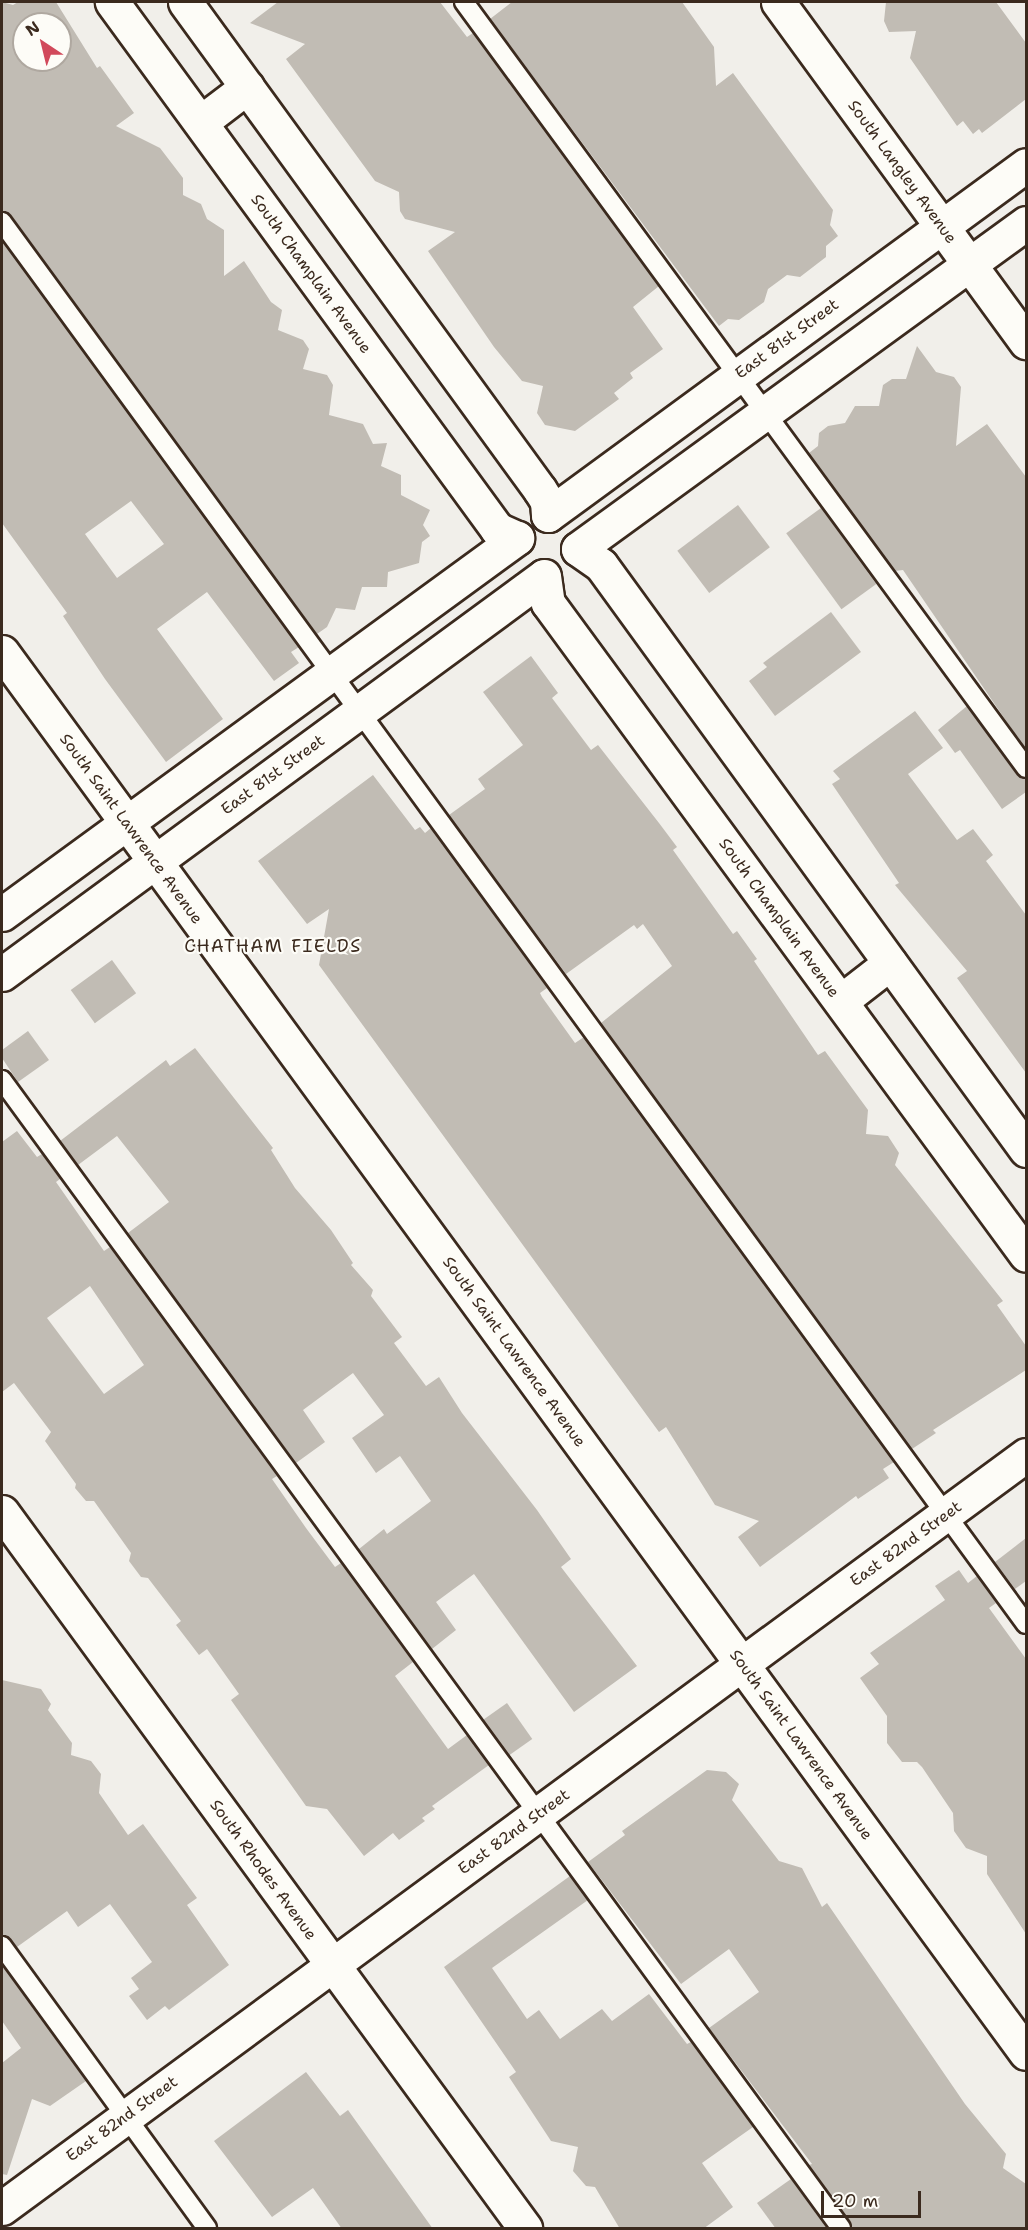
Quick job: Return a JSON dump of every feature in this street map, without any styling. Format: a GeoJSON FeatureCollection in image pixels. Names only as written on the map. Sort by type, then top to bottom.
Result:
{"type":"FeatureCollection","features":[{"type":"Feature","properties":{"kind":"street","name":"South Champlain Avenue"},"geometry":{"type":"LineString","coordinates":[[112,2],[497,529],[517,538]]}},
{"type":"Feature","properties":{"kind":"street"},"geometry":{"type":"LineString","coordinates":[[185,2],[544,495],[548,515]]}},
{"type":"Feature","properties":{"kind":"street","name":"South Langley Avenue"},"geometry":{"type":"LineString","coordinates":[[778,2],[1026,342]]}},
{"type":"Feature","properties":{"kind":"street"},"geometry":{"type":"LineString","coordinates":[[201,122],[247,87]]}},
{"type":"Feature","properties":{"kind":"street","name":"East 81st Street"},"geometry":{"type":"LineString","coordinates":[[548,515],[1026,165]]}},
{"type":"Feature","properties":{"kind":"street"},"geometry":{"type":"LineString","coordinates":[[517,538],[517,554],[521,564],[528,571],[544,576],[563,572],[578,549],[768,413],[1026,223]]}},
{"type":"Feature","properties":{"kind":"street"},"geometry":{"type":"LineString","coordinates":[[2,914],[517,538],[528,521],[548,515],[558,517],[573,529],[578,549],[601,565],[1026,1150]]}},
{"type":"Feature","properties":{"kind":"street","name":"South Champlain Avenue"},"geometry":{"type":"LineString","coordinates":[[544,576],[548,603],[1026,1255]]}},
{"type":"Feature","properties":{"kind":"street","name":"East 81st Street"},"geometry":{"type":"LineString","coordinates":[[2,974],[544,576]]}},
{"type":"Feature","properties":{"kind":"street","name":"South Saint Lawrence Avenue"},"geometry":{"type":"LineString","coordinates":[[2,652],[1026,2053]]}},
{"type":"Feature","properties":{"kind":"street"},"geometry":{"type":"LineString","coordinates":[[840,1001],[890,963]]}},
{"type":"Feature","properties":{"kind":"street","name":"East 82nd Street"},"geometry":{"type":"LineString","coordinates":[[2,2208],[1026,1455]]}},
{"type":"Feature","properties":{"kind":"street","name":"South Rhodes Avenue"},"geometry":{"type":"LineString","coordinates":[[2,1512],[525,2229]]}},
{"type":"Feature","properties":{"kind":"lane"},"geometry":{"type":"LineString","coordinates":[[464,2],[768,413],[1026,768]]}},
{"type":"Feature","properties":{"kind":"lane"},"geometry":{"type":"LineString","coordinates":[[2,222],[1026,1624]]}},
{"type":"Feature","properties":{"kind":"lane"},"geometry":{"type":"LineString","coordinates":[[2,1080],[841,2229]]}},
{"type":"Feature","properties":{"kind":"lane"},"geometry":{"type":"LineString","coordinates":[[2,1946],[207,2229]]}},
{"type":"Feature","properties":{"kind":"building"},"geometry":{"type":"Polygon","coordinates":[[[2,2],[13,5],[18,2],[56,2],[62,12],[12,12],[12,72],[72,72],[72,28],[97,68],[100,66],[134,113],[116,126],[160,148],[183,178],[183,195],[201,204],[207,219],[224,230],[224,276],[244,261],[271,302],[282,310],[278,330],[303,340],[309,349],[303,369],[327,375],[333,385],[329,415],[363,424],[373,444],[387,443],[381,466],[401,475],[401,495],[430,510],[423,525],[430,536],[422,542],[419,563],[388,572],[387,587],[362,587],[355,610],[336,608],[327,627],[317,634],[11,215],[2,211],[2,2]]]}},
{"type":"Feature","properties":{"kind":"building"},"geometry":{"type":"Polygon","coordinates":[[[278,2],[440,2],[467,37],[473,33],[659,286],[633,307],[663,349],[630,373],[633,378],[614,393],[619,399],[575,431],[545,425],[537,413],[543,386],[522,381],[494,347],[428,251],[455,232],[405,219],[400,211],[399,192],[375,181],[286,59],[305,44],[250,23],[278,2]]]}},
{"type":"Feature","properties":{"kind":"building"},"geometry":{"type":"Polygon","coordinates":[[[512,2],[682,2],[714,47],[716,86],[733,73],[833,210],[830,225],[838,236],[826,246],[826,257],[800,277],[787,275],[768,289],[764,302],[739,320],[728,319],[719,326],[490,19],[512,2]]]}},
{"type":"Feature","properties":{"kind":"building"},"geometry":{"type":"Polygon","coordinates":[[[886,2],[996,2],[1026,43],[1026,99],[982,133],[979,129],[973,134],[963,121],[957,126],[910,58],[916,31],[889,32],[884,21],[886,2]]]}},
{"type":"Feature","properties":{"kind":"building"},"geometry":{"type":"Polygon","coordinates":[[[2,240],[299,647],[291,652],[299,663],[274,681],[207,592],[157,629],[223,719],[166,762],[105,679],[63,616],[67,613],[2,523],[2,240]],[[131,501],[85,534],[117,578],[164,544],[131,501]]]}},
{"type":"Feature","properties":{"kind":"building"},"geometry":{"type":"Polygon","coordinates":[[[917,346],[936,372],[954,377],[961,387],[956,446],[987,424],[1026,477],[1026,750],[903,570],[895,571],[809,453],[818,446],[819,433],[828,426],[845,423],[855,406],[879,406],[883,385],[892,379],[906,379],[917,346]]]}},
{"type":"Feature","properties":{"kind":"building"},"geometry":{"type":"Polygon","coordinates":[[[738,505],[770,547],[709,593],[677,551],[738,505]]]}},
{"type":"Feature","properties":{"kind":"building"},"geometry":{"type":"Polygon","coordinates":[[[821,508],[876,584],[841,609],[786,533],[821,508]]]}},
{"type":"Feature","properties":{"kind":"building"},"geometry":{"type":"Polygon","coordinates":[[[831,612],[861,652],[775,716],[749,681],[767,667],[763,663],[831,612]]]}},
{"type":"Feature","properties":{"kind":"building"},"geometry":{"type":"Polygon","coordinates":[[[531,656],[558,693],[552,698],[591,750],[598,745],[659,823],[677,847],[673,850],[733,934],[737,931],[757,959],[754,961],[818,1055],[825,1051],[868,1110],[866,1134],[888,1136],[899,1153],[895,1165],[1003,1301],[997,1305],[1026,1346],[1026,1370],[933,1430],[936,1433],[912,1449],[601,1023],[672,966],[643,924],[637,929],[634,925],[566,974],[449,815],[485,789],[478,779],[523,745],[483,692],[531,656]]]}},
{"type":"Feature","properties":{"kind":"building"},"geometry":{"type":"Polygon","coordinates":[[[967,706],[1017,775],[1026,779],[1026,792],[1002,809],[960,750],[955,753],[938,730],[967,706]]]}},
{"type":"Feature","properties":{"kind":"building"},"geometry":{"type":"Polygon","coordinates":[[[915,711],[943,748],[908,774],[957,840],[973,829],[993,855],[986,861],[1026,915],[1026,1073],[957,978],[967,971],[895,885],[899,883],[832,784],[840,779],[833,771],[915,711]]]}},
{"type":"Feature","properties":{"kind":"building"},"geometry":{"type":"Polygon","coordinates":[[[373,775],[415,830],[420,827],[425,833],[431,828],[547,988],[540,993],[542,997],[575,1043],[584,1037],[894,1462],[883,1469],[889,1478],[858,1499],[856,1496],[760,1567],[738,1537],[759,1521],[715,1505],[666,1427],[659,1432],[319,965],[329,909],[307,924],[258,861],[373,775]]]}},
{"type":"Feature","properties":{"kind":"building"},"geometry":{"type":"Polygon","coordinates":[[[112,960],[136,993],[95,1023],[71,990],[112,960]]]}},
{"type":"Feature","properties":{"kind":"building"},"geometry":{"type":"Polygon","coordinates":[[[28,1031],[49,1060],[18,1082],[2,1058],[2,1050],[28,1031]]]}},
{"type":"Feature","properties":{"kind":"building"},"geometry":{"type":"Polygon","coordinates":[[[195,1048],[273,1148],[271,1150],[295,1188],[331,1230],[353,1263],[351,1265],[373,1290],[371,1296],[402,1337],[394,1343],[426,1386],[439,1377],[462,1413],[537,1510],[571,1559],[561,1567],[637,1666],[574,1712],[474,1574],[436,1602],[456,1630],[432,1649],[359,1549],[384,1529],[387,1534],[431,1501],[400,1456],[376,1473],[352,1438],[384,1415],[353,1373],[303,1410],[325,1442],[296,1463],[128,1233],[169,1202],[117,1136],[78,1165],[60,1141],[166,1060],[170,1066],[195,1048]]]}},
{"type":"Feature","properties":{"kind":"building"},"geometry":{"type":"Polygon","coordinates":[[[17,1131],[37,1157],[42,1154],[60,1179],[56,1182],[104,1251],[110,1247],[277,1476],[272,1479],[306,1528],[335,1567],[341,1563],[413,1662],[395,1676],[448,1749],[467,1735],[489,1765],[432,1806],[435,1809],[422,1818],[425,1821],[399,1840],[393,1833],[364,1856],[327,1809],[306,1806],[231,1700],[239,1694],[207,1649],[199,1655],[176,1625],[181,1621],[148,1578],[141,1577],[129,1561],[131,1553],[94,1501],[86,1501],[75,1488],[76,1484],[45,1441],[51,1432],[14,1383],[2,1392],[2,1142],[17,1131]],[[90,1286],[47,1318],[104,1394],[144,1365],[90,1286]]]}},
{"type":"Feature","properties":{"kind":"building"},"geometry":{"type":"Polygon","coordinates":[[[1026,1538],[1026,1581],[1015,1589],[995,1562],[1026,1538]]]}},
{"type":"Feature","properties":{"kind":"building"},"geometry":{"type":"Polygon","coordinates":[[[959,1570],[968,1583],[977,1576],[996,1603],[989,1608],[1026,1659],[1026,1934],[987,1874],[987,1856],[966,1848],[954,1831],[953,1813],[922,1767],[917,1762],[902,1762],[887,1743],[887,1716],[860,1678],[879,1664],[870,1653],[945,1600],[935,1586],[959,1570]]]}},
{"type":"Feature","properties":{"kind":"building"},"geometry":{"type":"Polygon","coordinates":[[[2,1680],[41,1689],[51,1704],[48,1710],[72,1743],[71,1755],[91,1761],[101,1774],[99,1793],[128,1835],[143,1824],[197,1898],[187,1905],[229,1965],[169,2010],[165,2006],[147,2020],[129,1996],[139,1989],[131,1978],[152,1962],[110,1904],[78,1927],[67,1911],[17,1947],[2,1935],[2,1680]]]}},
{"type":"Feature","properties":{"kind":"building"},"geometry":{"type":"Polygon","coordinates":[[[507,1703],[532,1739],[508,1756],[483,1720],[507,1703]]]}},
{"type":"Feature","properties":{"kind":"building"},"geometry":{"type":"Polygon","coordinates":[[[707,1770],[726,1772],[739,1784],[732,1800],[779,1861],[802,1868],[822,1907],[827,1903],[965,2104],[1006,2154],[1003,2168],[1026,2184],[1026,2229],[852,2229],[809,2165],[812,2164],[709,2028],[759,1992],[729,1949],[681,1984],[588,1862],[625,1835],[622,1831],[707,1770]]]}},
{"type":"Feature","properties":{"kind":"building"},"geometry":{"type":"Polygon","coordinates":[[[570,1876],[588,1900],[492,1968],[527,2019],[539,2010],[560,2039],[602,2009],[612,2021],[649,1994],[687,2044],[691,2042],[753,2127],[702,2163],[733,2207],[703,2229],[620,2229],[595,2187],[586,2186],[573,2171],[578,2147],[551,2141],[509,2077],[516,2072],[444,1967],[570,1876]]]}},
{"type":"Feature","properties":{"kind":"building"},"geometry":{"type":"Polygon","coordinates":[[[2,1965],[86,2081],[50,2106],[32,2099],[7,2175],[2,2174],[2,2063],[21,2048],[2,2021],[2,1965]]]}},
{"type":"Feature","properties":{"kind":"building"},"geometry":{"type":"Polygon","coordinates":[[[306,2072],[340,2116],[348,2110],[433,2229],[342,2229],[313,2188],[272,2217],[214,2141],[306,2072]]]}},
{"type":"Feature","properties":{"kind":"building"},"geometry":{"type":"Polygon","coordinates":[[[791,2179],[827,2229],[776,2229],[757,2203],[791,2179]]]}},
{"type":"Feature","properties":{"kind":"district","name":"CHATHAM FIELDS"},"geometry":{"type":"Point","coordinates":[273,946]}}]}
